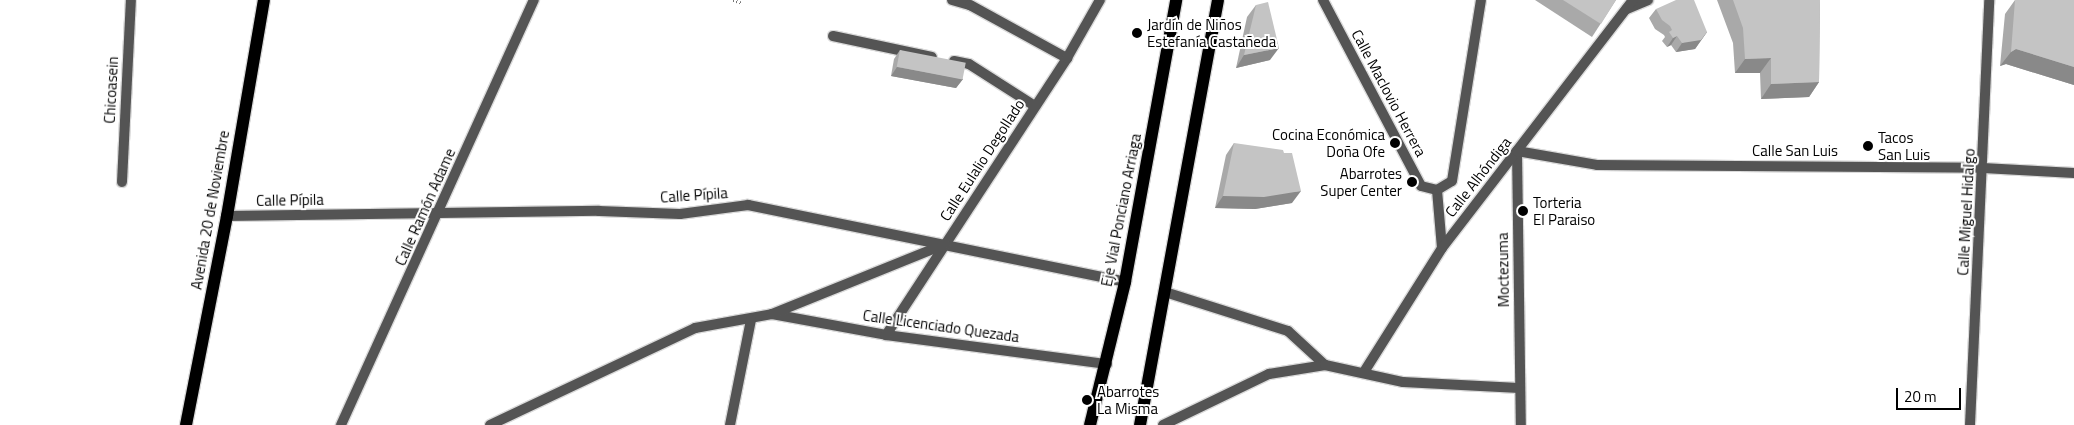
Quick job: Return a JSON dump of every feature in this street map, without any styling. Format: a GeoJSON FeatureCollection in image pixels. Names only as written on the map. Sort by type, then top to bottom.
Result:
{"type":"FeatureCollection","features":[{"type":"Feature","properties":{"kind":"main road","name":"Avenida 20 de Noviembre"},"geometry":{"type":"LineString","coordinates":[[186,425],[227,216],[264,0]]}},
{"type":"Feature","properties":{"kind":"main road","name":"Eje Vial Ponciano Arriaga"},"geometry":{"type":"LineString","coordinates":[[1090,425],[1125,282],[1176,0]]}},
{"type":"Feature","properties":{"kind":"main road"},"geometry":{"type":"LineString","coordinates":[[1140,425],[1218,0]]}},
{"type":"Feature","properties":{"kind":"street","name":"Chicoasein"},"geometry":{"type":"LineString","coordinates":[[122,182],[131,0]]}},
{"type":"Feature","properties":{"kind":"street","name":"Calle Ramón Adame"},"geometry":{"type":"LineString","coordinates":[[341,425],[439,213],[534,0]]}},
{"type":"Feature","properties":{"kind":"street"},"geometry":{"type":"LineString","coordinates":[[952,0],[970,4],[1067,58]]}},
{"type":"Feature","properties":{"kind":"street","name":"Calle Eulalio Degollado"},"geometry":{"type":"LineString","coordinates":[[886,335],[1067,58],[1100,0]]}},
{"type":"Feature","properties":{"kind":"street","name":"Calle Maclovio Herrera"},"geometry":{"type":"LineString","coordinates":[[1323,0],[1421,186],[1437,190]]}},
{"type":"Feature","properties":{"kind":"street"},"geometry":{"type":"LineString","coordinates":[[1442,248],[1437,190],[1452,182],[1481,0]]}},
{"type":"Feature","properties":{"kind":"street","name":"Calle Alhóndiga"},"geometry":{"type":"LineString","coordinates":[[1364,372],[1442,248],[1633,0]]}},
{"type":"Feature","properties":{"kind":"street"},"geometry":{"type":"LineString","coordinates":[[1626,9],[1648,0]]}},
{"type":"Feature","properties":{"kind":"street","name":"Calle Miguel Hidalgo"},"geometry":{"type":"LineString","coordinates":[[1970,425],[1983,168],[1989,0]]}},
{"type":"Feature","properties":{"kind":"street"},"geometry":{"type":"LineString","coordinates":[[833,36],[969,64],[1036,106]]}},
{"type":"Feature","properties":{"kind":"street","name":"Calle San Luis"},"geometry":{"type":"LineString","coordinates":[[1517,151],[1597,165],[1983,168],[2074,173]]}},
{"type":"Feature","properties":{"kind":"street","name":"Moctezuma"},"geometry":{"type":"LineString","coordinates":[[1517,151],[1520,388]]}},
{"type":"Feature","properties":{"kind":"street","name":"Calle Pípila"},"geometry":{"type":"LineString","coordinates":[[227,216],[599,211],[680,214],[748,205],[1125,282]]}},
{"type":"Feature","properties":{"kind":"street","name":"Calle Licenciado Quezada"},"geometry":{"type":"LineString","coordinates":[[490,425],[695,328],[751,320],[772,314],[946,244]]}},
{"type":"Feature","properties":{"kind":"street"},"geometry":{"type":"LineString","coordinates":[[1165,292],[1288,331],[1325,364]]}},
{"type":"Feature","properties":{"kind":"street","name":"Calle Licenciado Quezada"},"geometry":{"type":"LineString","coordinates":[[772,314],[886,335],[1106,364]]}},
{"type":"Feature","properties":{"kind":"street"},"geometry":{"type":"LineString","coordinates":[[730,425],[751,320]]}},
{"type":"Feature","properties":{"kind":"street"},"geometry":{"type":"LineString","coordinates":[[1163,425],[1269,374],[1325,364],[1403,382],[1520,388],[1521,425]]}},
{"type":"Feature","properties":{"kind":"path"},"geometry":{"type":"LineString","coordinates":[[733,0],[743,3]]}},
{"type":"Feature","properties":{"kind":"building"},"geometry":{"type":"Polygon","coordinates":[[[1563,0],[1616,0],[1601,24],[1563,0]]]}},
{"type":"Feature","properties":{"kind":"building"},"geometry":{"type":"Polygon","coordinates":[[[1676,0],[1694,0],[1707,32],[1701,40],[1682,43],[1677,36],[1673,38],[1669,32],[1672,30],[1670,26],[1662,20],[1656,9],[1676,0]]]}},
{"type":"Feature","properties":{"kind":"building"},"geometry":{"type":"Polygon","coordinates":[[[1733,0],[1820,0],[1819,82],[1771,84],[1771,58],[1745,59],[1743,28],[1733,0]]]}},
{"type":"Feature","properties":{"kind":"building"},"geometry":{"type":"Polygon","coordinates":[[[2015,0],[2074,0],[2074,67],[2016,49],[2011,52],[2015,0]]]}},
{"type":"Feature","properties":{"kind":"building"},"geometry":{"type":"Polygon","coordinates":[[[1268,2],[1279,48],[1244,55],[1256,5],[1268,2]]]}},
{"type":"Feature","properties":{"kind":"building"},"geometry":{"type":"Polygon","coordinates":[[[900,50],[966,63],[963,79],[897,67],[900,50]]]}},
{"type":"Feature","properties":{"kind":"building"},"geometry":{"type":"Polygon","coordinates":[[[1234,143],[1292,153],[1301,191],[1264,197],[1223,196],[1234,143]]]}},
{"type":"Feature","properties":{"kind":"place","name":"Jardín de Niños Estefanía Castañeda"},"geometry":{"type":"Point","coordinates":[1137,33]}},
{"type":"Feature","properties":{"kind":"place","name":"Cocina Económica Doña Ofe"},"geometry":{"type":"Point","coordinates":[1395,143]}},
{"type":"Feature","properties":{"kind":"place","name":"Tacos San Luis"},"geometry":{"type":"Point","coordinates":[1868,146]}},
{"type":"Feature","properties":{"kind":"place","name":"Abarrotes Super Center"},"geometry":{"type":"Point","coordinates":[1412,182]}},
{"type":"Feature","properties":{"kind":"place","name":"Torteria El Paraiso"},"geometry":{"type":"Point","coordinates":[1523,211]}},
{"type":"Feature","properties":{"kind":"place","name":"Abarrotes La Misma"},"geometry":{"type":"Point","coordinates":[1087,400]}}]}
